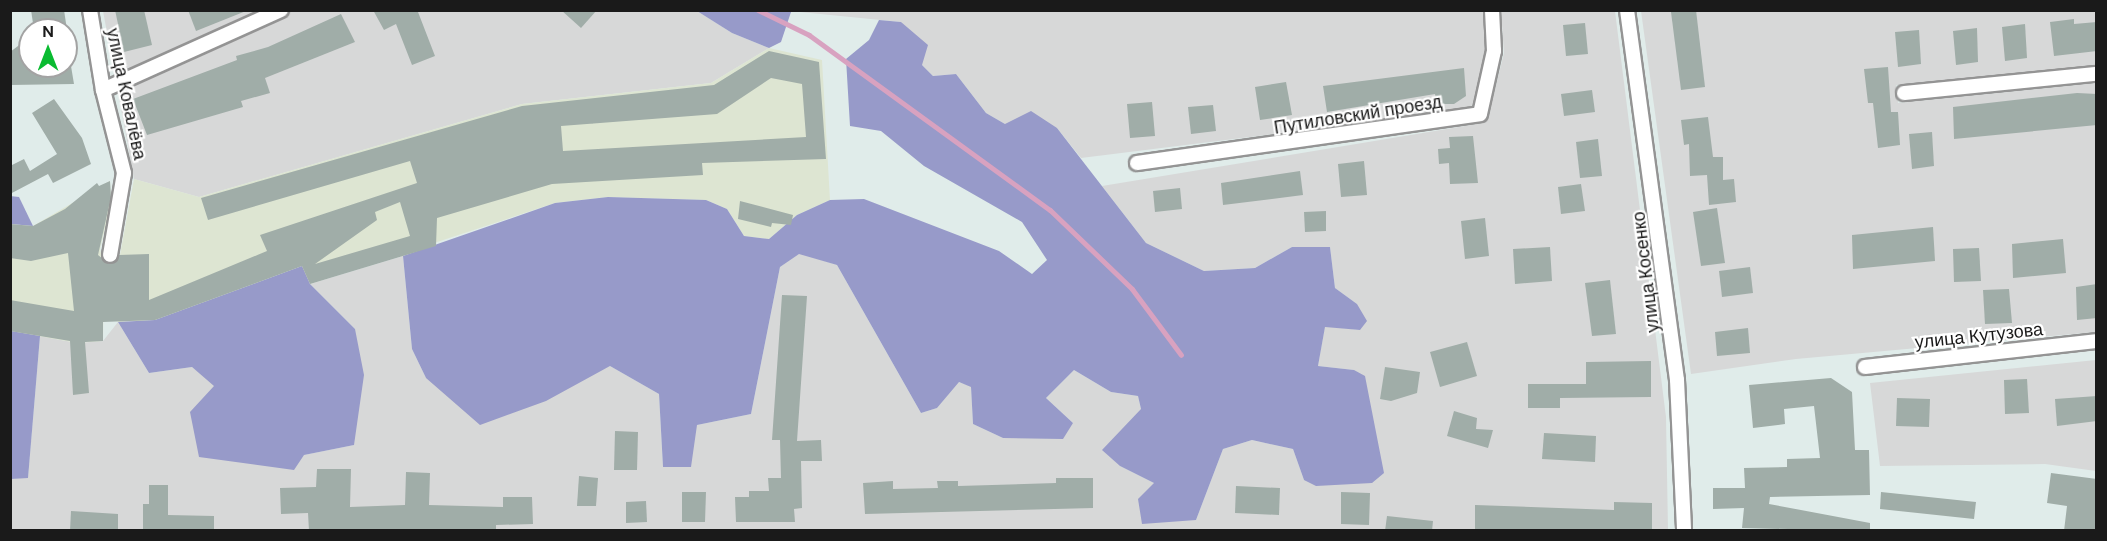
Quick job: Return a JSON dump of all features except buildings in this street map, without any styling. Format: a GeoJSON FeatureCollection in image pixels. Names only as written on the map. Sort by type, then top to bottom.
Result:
{"type":"FeatureCollection","features":[{"type":"Feature","properties":{"kind":"street","name":"улица Ковалёва"},"geometry":{"type":"LineString","coordinates":[[90,10],[103,90],[124,172],[110,255]]}},
{"type":"Feature","properties":{"kind":"street"},"geometry":{"type":"LineString","coordinates":[[103,90],[281,10]]}},
{"type":"Feature","properties":{"kind":"street","name":"Путиловский проезд"},"geometry":{"type":"LineString","coordinates":[[1137,163],[1480,114],[1494,51],[1492,10]]}},
{"type":"Feature","properties":{"kind":"street","name":"улица Косенко"},"geometry":{"type":"LineString","coordinates":[[1628,10],[1677,380],[1684,531]]}},
{"type":"Feature","properties":{"kind":"street"},"geometry":{"type":"LineString","coordinates":[[1904,93],[2097,74]]}},
{"type":"Feature","properties":{"kind":"street","name":"улица Кутузова"},"geometry":{"type":"LineString","coordinates":[[1865,367],[2097,341]]}},
{"type":"Feature","properties":{"kind":"shaded area"},"geometry":{"type":"Polygon","coordinates":[[[790,10],[791,12],[781,42],[769,48],[732,33],[697,11],[790,10]]]}},
{"type":"Feature","properties":{"kind":"shaded area"},"geometry":{"type":"Polygon","coordinates":[[[103,11],[697,11],[732,33],[769,48],[711,83],[522,104],[199,197],[134,179],[103,11]]]}},
{"type":"Feature","properties":{"kind":"shaded area"},"geometry":{"type":"Polygon","coordinates":[[[790,11],[1485,11],[1487,51],[1475,104],[1460,111],[1081,158],[1057,128],[1005,124],[986,113],[956,74],[933,76],[922,65],[901,22],[790,11]]]}},
{"type":"Feature","properties":{"kind":"shaded area"},"geometry":{"type":"Polygon","coordinates":[[[1501,11],[1615,11],[1666,417],[1668,530],[11,530],[11,479],[28,477],[40,336],[77,343],[103,341],[118,322],[149,373],[192,367],[304,455],[354,445],[355,329],[310,284],[403,256],[412,349],[426,378],[588,376],[610,366],[659,394],[663,467],[697,425],[751,414],[780,267],[799,253],[837,265],[921,413],[937,408],[958,382],[971,386],[973,424],[1003,438],[1073,423],[1046,398],[1074,370],[1111,392],[1138,396],[1141,409],[1120,466],[1154,483],[1196,520],[1223,449],[1252,440],[1293,449],[1304,480],[1354,370],[1318,366],[1325,326],[1360,330],[1357,304],[1335,288],[1330,247],[1292,247],[1255,268],[1204,271],[1146,243],[1102,186],[1483,123],[1489,113],[1504,53],[1501,11]]]}},
{"type":"Feature","properties":{"kind":"shaded area"},"geometry":{"type":"Polygon","coordinates":[[[1641,11],[2096,11],[2096,67],[1896,85],[1898,103],[2096,83],[2096,332],[1796,359],[1691,374],[1641,11]]]}},
{"type":"Feature","properties":{"kind":"shaded area"},"geometry":{"type":"Polygon","coordinates":[[[879,20],[901,22],[928,45],[922,65],[933,76],[956,74],[986,113],[1005,124],[1031,111],[1057,128],[1146,243],[1204,271],[1255,268],[1292,247],[1330,247],[1335,288],[1357,304],[1367,321],[1360,330],[1325,327],[1318,366],[1354,370],[1365,376],[1384,473],[1372,483],[1316,486],[1304,480],[1293,449],[1252,440],[1223,449],[1196,520],[1142,524],[1138,499],[1154,483],[1120,466],[1102,450],[1141,409],[1138,396],[1111,392],[1074,370],[1046,398],[1073,423],[1063,439],[1003,438],[973,424],[971,387],[959,382],[937,408],[921,413],[837,265],[799,254],[780,267],[751,414],[697,425],[691,467],[663,467],[659,394],[610,366],[546,401],[480,425],[426,378],[412,349],[403,256],[555,203],[608,197],[706,200],[727,209],[744,236],[769,239],[797,215],[830,200],[864,199],[999,251],[1032,274],[1047,260],[1022,222],[924,166],[881,131],[850,126],[846,59],[869,40],[879,20]]]}},
{"type":"Feature","properties":{"kind":"shaded area"},"geometry":{"type":"Polygon","coordinates":[[[769,48],[822,60],[830,200],[797,215],[769,239],[744,236],[727,209],[706,200],[608,197],[555,203],[310,284],[301,266],[155,320],[118,322],[120,255],[134,179],[199,197],[522,104],[711,83],[769,48]]]}},
{"type":"Feature","properties":{"kind":"shaded area"},"geometry":{"type":"Polygon","coordinates":[[[110,181],[111,203],[100,249],[104,267],[103,341],[77,343],[11,331],[10,224],[33,226],[110,181]]]}},
{"type":"Feature","properties":{"kind":"shaded area"},"geometry":{"type":"Polygon","coordinates":[[[10,196],[19,197],[33,226],[11,224],[10,196]]]}},
{"type":"Feature","properties":{"kind":"shaded area"},"geometry":{"type":"Polygon","coordinates":[[[302,266],[310,284],[355,329],[364,375],[354,445],[304,455],[294,470],[199,457],[190,412],[214,386],[192,367],[149,373],[118,322],[155,320],[302,266]]]}},
{"type":"Feature","properties":{"kind":"shaded area"},"geometry":{"type":"Polygon","coordinates":[[[11,331],[40,336],[28,478],[11,479],[11,331]]]}},
{"type":"Feature","properties":{"kind":"shaded area"},"geometry":{"type":"Polygon","coordinates":[[[2096,360],[2096,471],[2045,464],[1880,466],[1870,383],[2096,360]]]}},
{"type":"Feature","properties":{"kind":"waterway"},"geometry":{"type":"LineString","coordinates":[[758,10],[809,35],[1050,210],[1132,289],[1181,355]]}}]}
